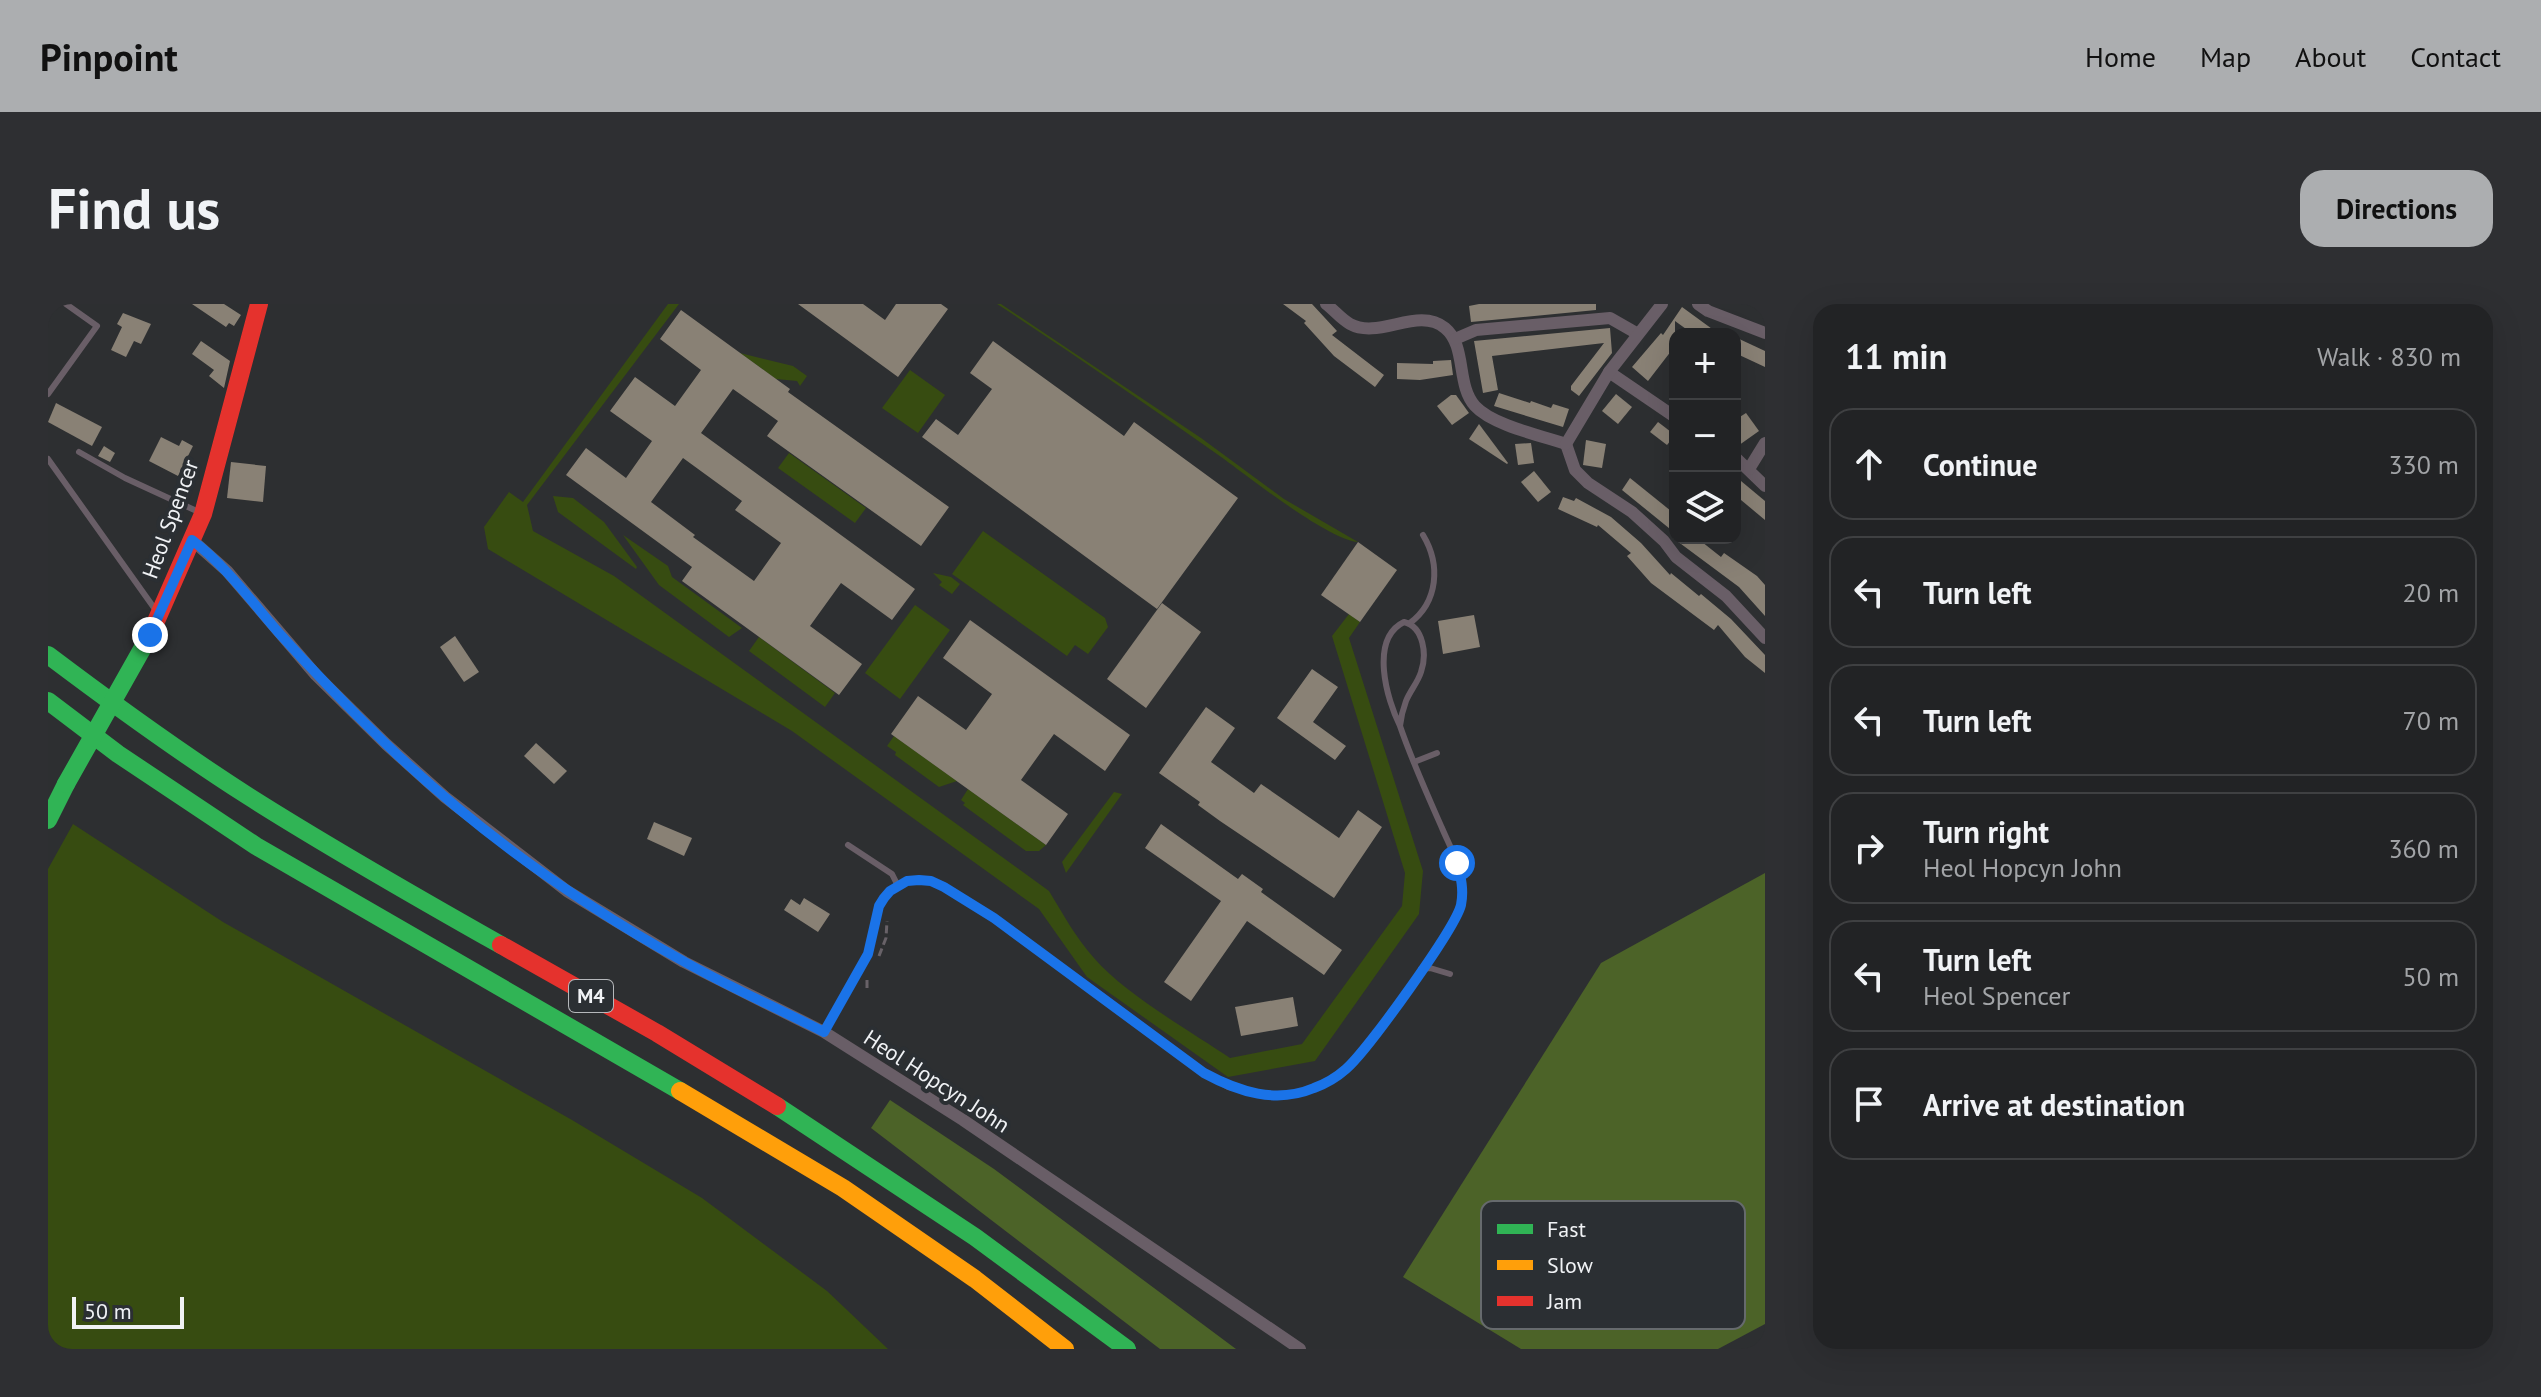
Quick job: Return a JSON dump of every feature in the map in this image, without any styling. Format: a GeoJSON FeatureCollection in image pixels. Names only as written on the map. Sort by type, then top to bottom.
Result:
{"type":"FeatureCollection","features":[{"type":"Feature","properties":{"kind":"main road","name":"Heol Spencer"},"geometry":{"type":"LineString","coordinates":[[48,820],[160,616],[203,514],[259,304]]}},
{"type":"Feature","properties":{"kind":"main road","name":"M4"},"geometry":{"type":"LineString","coordinates":[[48,655],[134,720],[275,813],[711,1065],[853,1154],[1006,1258],[1127,1349]]}},
{"type":"Feature","properties":{"kind":"main road","name":"M4"},"geometry":{"type":"LineString","coordinates":[[48,701],[118,754],[256,846],[843,1188],[975,1279],[1065,1349]]}},
{"type":"Feature","properties":{"kind":"street"},"geometry":{"type":"LineString","coordinates":[[1326,304],[1350,324],[1368,329],[1428,320],[1444,327],[1455,339],[1463,380],[1475,406],[1492,418],[1566,444]]}},
{"type":"Feature","properties":{"kind":"street"},"geometry":{"type":"LineString","coordinates":[[1662,304],[1609,372],[1566,444],[1575,470],[1588,483],[1632,512],[1664,541],[1676,557],[1726,596],[1765,638]]}},
{"type":"Feature","properties":{"kind":"street"},"geometry":{"type":"LineString","coordinates":[[1698,304],[1708,311],[1765,333]]}},
{"type":"Feature","properties":{"kind":"street"},"geometry":{"type":"LineString","coordinates":[[1455,339],[1476,330],[1610,318],[1638,334]]}},
{"type":"Feature","properties":{"kind":"street"},"geometry":{"type":"LineString","coordinates":[[1609,372],[1669,413]]}},
{"type":"Feature","properties":{"kind":"street"},"geometry":{"type":"LineString","coordinates":[[1749,469],[1765,443]]}},
{"type":"Feature","properties":{"kind":"street"},"geometry":{"type":"LineString","coordinates":[[1741,462],[1765,486]]}},
{"type":"Feature","properties":{"kind":"street","name":"Heol Hopcyn John"},"geometry":{"type":"LineString","coordinates":[[192,540],[227,571],[316,675],[386,744],[445,797],[567,891],[684,962],[824,1032],[963,1120],[1300,1349]]}},
{"type":"Feature","properties":{"kind":"lane"},"geometry":{"type":"LineString","coordinates":[[48,394],[97,326],[66,304]]}},
{"type":"Feature","properties":{"kind":"lane"},"geometry":{"type":"LineString","coordinates":[[79,452],[125,478],[203,514]]}},
{"type":"Feature","properties":{"kind":"lane"},"geometry":{"type":"LineString","coordinates":[[48,459],[160,616]]}},
{"type":"Feature","properties":{"kind":"lane"},"geometry":{"type":"LineString","coordinates":[[1410,623],[1424,610],[1433,586],[1434,562],[1423,535]]}},
{"type":"Feature","properties":{"kind":"lane"},"geometry":{"type":"LineString","coordinates":[[824,1032],[868,954],[879,906],[890,891],[907,881],[931,881],[994,918],[1204,1073],[1228,1087],[1274,1096],[1315,1088],[1345,1070],[1380,1027],[1455,919],[1463,890],[1457,863],[1387,698],[1384,662],[1393,630],[1404,622],[1410,623],[1421,637],[1424,660],[1404,707],[1400,726]]}},
{"type":"Feature","properties":{"kind":"lane"},"geometry":{"type":"LineString","coordinates":[[1414,762],[1437,753]]}},
{"type":"Feature","properties":{"kind":"lane"},"geometry":{"type":"LineString","coordinates":[[848,845],[892,874],[898,886]]}},
{"type":"Feature","properties":{"kind":"lane"},"geometry":{"type":"LineString","coordinates":[[1421,969],[1430,968],[1450,974]]}},
{"type":"Feature","properties":{"kind":"path"},"geometry":{"type":"LineString","coordinates":[[879,956],[886,938],[888,916]]}},
{"type":"Feature","properties":{"kind":"path"},"geometry":{"type":"LineString","coordinates":[[867,988],[867,976],[871,969]]}},
{"type":"Feature","properties":{"kind":"green space"},"geometry":{"type":"Polygon","coordinates":[[[668,304],[679,304],[527,505],[533,531],[614,576],[1049,891],[1081,942],[1107,972],[1230,1058],[1302,1044],[1402,906],[1405,873],[1332,636],[1349,614],[1360,622],[1349,638],[1423,871],[1419,914],[1315,1061],[1228,1077],[1087,977],[1039,909],[792,731],[488,549],[484,527],[509,492],[523,502],[668,304]]]}},
{"type":"Feature","properties":{"kind":"green space"},"geometry":{"type":"Polygon","coordinates":[[[997,304],[1201,438],[1284,499],[1358,542],[1329,531],[1290,507],[1140,400],[997,304]]]}},
{"type":"Feature","properties":{"kind":"green space"},"geometry":{"type":"Polygon","coordinates":[[[740,353],[793,366],[807,376],[800,386],[797,381],[776,379],[740,353]]]}},
{"type":"Feature","properties":{"kind":"green space"},"geometry":{"type":"Polygon","coordinates":[[[910,370],[945,395],[918,433],[882,408],[910,370]]]}},
{"type":"Feature","properties":{"kind":"green space"},"geometry":{"type":"Polygon","coordinates":[[[789,453],[866,508],[855,523],[778,468],[789,453]]]}},
{"type":"Feature","properties":{"kind":"green space"},"geometry":{"type":"Polygon","coordinates":[[[553,496],[573,498],[604,522],[636,569],[558,512],[553,496]]]}},
{"type":"Feature","properties":{"kind":"green space"},"geometry":{"type":"Polygon","coordinates":[[[983,531],[1105,618],[1108,627],[1088,654],[1075,645],[1067,656],[952,574],[983,531]]]}},
{"type":"Feature","properties":{"kind":"green space"},"geometry":{"type":"Polygon","coordinates":[[[623,535],[668,566],[672,577],[742,628],[729,637],[659,585],[623,535]]]}},
{"type":"Feature","properties":{"kind":"green space"},"geometry":{"type":"Polygon","coordinates":[[[933,573],[951,577],[960,584],[952,594],[939,585],[942,582],[933,573]]]}},
{"type":"Feature","properties":{"kind":"green space"},"geometry":{"type":"Polygon","coordinates":[[[915,605],[950,630],[900,699],[865,673],[915,605]]]}},
{"type":"Feature","properties":{"kind":"green space"},"geometry":{"type":"Polygon","coordinates":[[[759,637],[835,693],[825,707],[749,651],[759,637]]]}},
{"type":"Feature","properties":{"kind":"green space"},"geometry":{"type":"Polygon","coordinates":[[[894,736],[957,781],[939,787],[887,746],[894,736]]]}},
{"type":"Feature","properties":{"kind":"green space"},"geometry":{"type":"Polygon","coordinates":[[[968,789],[1046,845],[1039,851],[1026,851],[963,805],[965,803],[961,800],[968,789]]]}},
{"type":"Feature","properties":{"kind":"green space"},"geometry":{"type":"Polygon","coordinates":[[[1114,792],[1122,794],[1066,873],[1062,862],[1114,792]]]}},
{"type":"Feature","properties":{"kind":"green space"},"geometry":{"type":"Polygon","coordinates":[[[73,824],[223,922],[572,1120],[702,1198],[827,1291],[888,1349],[48,1349],[48,869],[73,824]]]}},
{"type":"Feature","properties":{"kind":"green space"},"geometry":{"type":"Polygon","coordinates":[[[1765,873],[1765,1324],[1718,1349],[1521,1349],[1488,1329],[1745,1329],[1745,1201],[1481,1201],[1481,1325],[1403,1277],[1601,963],[1765,873]]]}},
{"type":"Feature","properties":{"kind":"green space"},"geometry":{"type":"Polygon","coordinates":[[[890,1100],[994,1169],[1236,1349],[1160,1349],[871,1128],[890,1100]]]}},
{"type":"Feature","properties":{"kind":"building"},"geometry":{"type":"Polygon","coordinates":[[[192,304],[224,304],[241,315],[234,326],[229,323],[226,327],[192,304]]]}},
{"type":"Feature","properties":{"kind":"building"},"geometry":{"type":"Polygon","coordinates":[[[798,304],[863,304],[885,320],[896,304],[941,304],[948,309],[898,377],[798,304]]]}},
{"type":"Feature","properties":{"kind":"building"},"geometry":{"type":"Polygon","coordinates":[[[1283,304],[1312,304],[1337,331],[1332,335],[1384,375],[1375,387],[1334,356],[1304,323],[1306,321],[1283,304]]]}},
{"type":"Feature","properties":{"kind":"building"},"geometry":{"type":"Polygon","coordinates":[[[1596,304],[1596,310],[1471,322],[1469,306],[1596,304]]]}},
{"type":"Feature","properties":{"kind":"building"},"geometry":{"type":"Polygon","coordinates":[[[1682,307],[1711,328],[1685,328],[1675,321],[1675,328],[1669,328],[1669,354],[1648,381],[1632,367],[1661,333],[1663,335],[1682,307]]]}},
{"type":"Feature","properties":{"kind":"building"},"geometry":{"type":"Polygon","coordinates":[[[681,310],[790,389],[788,392],[949,507],[921,546],[767,436],[778,421],[733,389],[701,433],[915,589],[892,620],[841,583],[810,626],[862,664],[839,695],[682,581],[692,567],[566,475],[586,448],[626,478],[652,441],[610,411],[635,377],[675,406],[701,370],[660,339],[681,310]],[[683,458],[651,502],[754,581],[781,543],[735,510],[742,501],[683,458]]]}},
{"type":"Feature","properties":{"kind":"building"},"geometry":{"type":"Polygon","coordinates":[[[123,313],[151,324],[141,344],[134,341],[126,357],[111,350],[122,327],[117,324],[123,313]]]}},
{"type":"Feature","properties":{"kind":"building"},"geometry":{"type":"Polygon","coordinates":[[[1610,328],[1612,353],[1579,396],[1571,390],[1571,386],[1604,343],[1492,356],[1498,390],[1483,393],[1474,341],[1610,328]]]}},
{"type":"Feature","properties":{"kind":"building"},"geometry":{"type":"Polygon","coordinates":[[[1741,340],[1765,351],[1765,367],[1741,356],[1741,340]]]}},
{"type":"Feature","properties":{"kind":"building"},"geometry":{"type":"Polygon","coordinates":[[[201,341],[230,361],[224,388],[209,376],[214,370],[192,354],[201,341]]]}},
{"type":"Feature","properties":{"kind":"building"},"geometry":{"type":"Polygon","coordinates":[[[993,341],[1124,436],[1134,422],[1238,498],[1157,609],[922,437],[936,419],[958,435],[992,389],[970,373],[993,341]]]}},
{"type":"Feature","properties":{"kind":"building"},"geometry":{"type":"Polygon","coordinates":[[[1451,360],[1453,375],[1420,380],[1397,379],[1397,363],[1433,364],[1433,361],[1451,360]]]}},
{"type":"Feature","properties":{"kind":"building"},"geometry":{"type":"Polygon","coordinates":[[[1499,393],[1551,408],[1553,404],[1569,409],[1563,427],[1494,406],[1499,393]]]}},
{"type":"Feature","properties":{"kind":"building"},"geometry":{"type":"Polygon","coordinates":[[[1616,394],[1632,407],[1618,424],[1602,411],[1616,394]]]}},
{"type":"Feature","properties":{"kind":"building"},"geometry":{"type":"Polygon","coordinates":[[[1451,395],[1456,395],[1469,413],[1452,425],[1437,406],[1451,395]]]}},
{"type":"Feature","properties":{"kind":"building"},"geometry":{"type":"Polygon","coordinates":[[[56,403],[102,427],[92,446],[48,422],[56,403]]]}},
{"type":"Feature","properties":{"kind":"building"},"geometry":{"type":"Polygon","coordinates":[[[1746,413],[1759,431],[1741,444],[1741,416],[1746,413]]]}},
{"type":"Feature","properties":{"kind":"building"},"geometry":{"type":"Polygon","coordinates":[[[1658,422],[1669,430],[1669,442],[1667,445],[1650,432],[1658,422]]]}},
{"type":"Feature","properties":{"kind":"building"},"geometry":{"type":"Polygon","coordinates":[[[1479,424],[1508,463],[1507,464],[1469,439],[1479,424]]]}},
{"type":"Feature","properties":{"kind":"building"},"geometry":{"type":"Polygon","coordinates":[[[161,437],[179,446],[182,440],[193,446],[178,476],[149,461],[161,437]]]}},
{"type":"Feature","properties":{"kind":"building"},"geometry":{"type":"Polygon","coordinates":[[[1586,440],[1606,444],[1602,468],[1583,465],[1586,440]]]}},
{"type":"Feature","properties":{"kind":"building"},"geometry":{"type":"Polygon","coordinates":[[[1531,443],[1534,463],[1518,465],[1515,444],[1531,443]]]}},
{"type":"Feature","properties":{"kind":"building"},"geometry":{"type":"Polygon","coordinates":[[[104,446],[115,453],[110,462],[98,456],[104,446]]]}},
{"type":"Feature","properties":{"kind":"building"},"geometry":{"type":"Polygon","coordinates":[[[231,462],[266,466],[263,502],[227,498],[231,462]]]}},
{"type":"Feature","properties":{"kind":"building"},"geometry":{"type":"Polygon","coordinates":[[[1534,471],[1551,492],[1538,502],[1521,482],[1534,471]]]}},
{"type":"Feature","properties":{"kind":"building"},"geometry":{"type":"Polygon","coordinates":[[[1630,478],[1669,509],[1669,528],[1622,490],[1630,478]]]}},
{"type":"Feature","properties":{"kind":"building"},"geometry":{"type":"Polygon","coordinates":[[[1741,481],[1765,501],[1765,520],[1741,500],[1741,481]]]}},
{"type":"Feature","properties":{"kind":"building"},"geometry":{"type":"Polygon","coordinates":[[[1563,497],[1574,501],[1576,498],[1611,517],[1641,543],[1670,575],[1699,596],[1701,594],[1731,619],[1765,655],[1765,673],[1745,657],[1718,625],[1714,630],[1651,583],[1627,556],[1631,553],[1598,525],[1558,509],[1563,497]]]}},
{"type":"Feature","properties":{"kind":"building"},"geometry":{"type":"Polygon","coordinates":[[[1358,542],[1397,570],[1360,622],[1321,595],[1358,542]]]}},
{"type":"Feature","properties":{"kind":"building"},"geometry":{"type":"Polygon","coordinates":[[[1681,544],[1705,544],[1721,557],[1724,553],[1757,576],[1765,585],[1765,616],[1739,587],[1681,544]]]}},
{"type":"Feature","properties":{"kind":"building"},"geometry":{"type":"Polygon","coordinates":[[[1162,603],[1201,632],[1146,708],[1107,679],[1162,603]]]}},
{"type":"Feature","properties":{"kind":"building"},"geometry":{"type":"Polygon","coordinates":[[[1474,615],[1480,647],[1443,654],[1438,621],[1474,615]]]}},
{"type":"Feature","properties":{"kind":"building"},"geometry":{"type":"Polygon","coordinates":[[[970,620],[1130,735],[1105,771],[1054,734],[1021,780],[1068,814],[1046,845],[891,734],[918,696],[966,730],[992,694],[943,658],[970,620]]]}},
{"type":"Feature","properties":{"kind":"building"},"geometry":{"type":"Polygon","coordinates":[[[455,636],[479,672],[464,682],[440,647],[455,636]]]}},
{"type":"Feature","properties":{"kind":"building"},"geometry":{"type":"Polygon","coordinates":[[[1312,669],[1338,687],[1313,722],[1346,746],[1335,760],[1277,718],[1312,669]]]}},
{"type":"Feature","properties":{"kind":"building"},"geometry":{"type":"Polygon","coordinates":[[[1206,707],[1235,728],[1211,762],[1254,793],[1261,784],[1339,838],[1358,810],[1382,827],[1334,898],[1220,821],[1198,805],[1200,802],[1159,773],[1206,707]]]}},
{"type":"Feature","properties":{"kind":"building"},"geometry":{"type":"Polygon","coordinates":[[[536,743],[567,771],[554,784],[524,756],[536,743]]]}},
{"type":"Feature","properties":{"kind":"building"},"geometry":{"type":"Polygon","coordinates":[[[654,822],[692,838],[684,856],[647,839],[654,822]]]}},
{"type":"Feature","properties":{"kind":"building"},"geometry":{"type":"Polygon","coordinates":[[[1161,824],[1238,879],[1242,874],[1263,889],[1261,892],[1342,950],[1324,975],[1247,921],[1191,1001],[1164,982],[1221,901],[1145,848],[1161,824]]]}},
{"type":"Feature","properties":{"kind":"building"},"geometry":{"type":"Polygon","coordinates":[[[804,898],[830,914],[818,932],[784,910],[791,899],[800,905],[804,898]]]}},
{"type":"Feature","properties":{"kind":"building"},"geometry":{"type":"Polygon","coordinates":[[[1293,997],[1298,1026],[1241,1036],[1235,1007],[1293,997]]]}},
{"type":"Feature","properties":{"kind":"traffic: fast"},"geometry":{"type":"LineString","coordinates":[[66,784],[150,635]]}},
{"type":"Feature","properties":{"kind":"traffic: fast"},"geometry":{"type":"LineString","coordinates":[[48,655],[248,796],[501,945]]}},
{"type":"Feature","properties":{"kind":"traffic: fast"},"geometry":{"type":"LineString","coordinates":[[48,701],[118,754],[256,846],[680,1091]]}},
{"type":"Feature","properties":{"kind":"traffic: fast"},"geometry":{"type":"LineString","coordinates":[[48,820],[66,784]]}},
{"type":"Feature","properties":{"kind":"traffic: fast"},"geometry":{"type":"LineString","coordinates":[[777,1106],[975,1237],[1127,1349]]}},
{"type":"Feature","properties":{"kind":"traffic: slow"},"geometry":{"type":"LineString","coordinates":[[680,1091],[843,1188],[975,1279],[1065,1349]]}},
{"type":"Feature","properties":{"kind":"traffic: jam"},"geometry":{"type":"LineString","coordinates":[[150,635],[203,514],[259,304]]}},
{"type":"Feature","properties":{"kind":"traffic: jam"},"geometry":{"type":"LineString","coordinates":[[501,945],[657,1033],[777,1106]]}},
{"type":"Feature","properties":{"kind":"route"},"geometry":{"type":"LineString","coordinates":[[150,635],[192,540],[211,554],[316,675],[386,744],[445,797],[518,855],[567,891],[684,962],[824,1032],[868,954],[879,906],[884,898],[907,881],[931,881],[994,918],[1204,1073],[1228,1087],[1251,1093],[1274,1096],[1295,1094],[1315,1088],[1345,1070],[1380,1027],[1455,919],[1463,890],[1457,863]]}}]}
